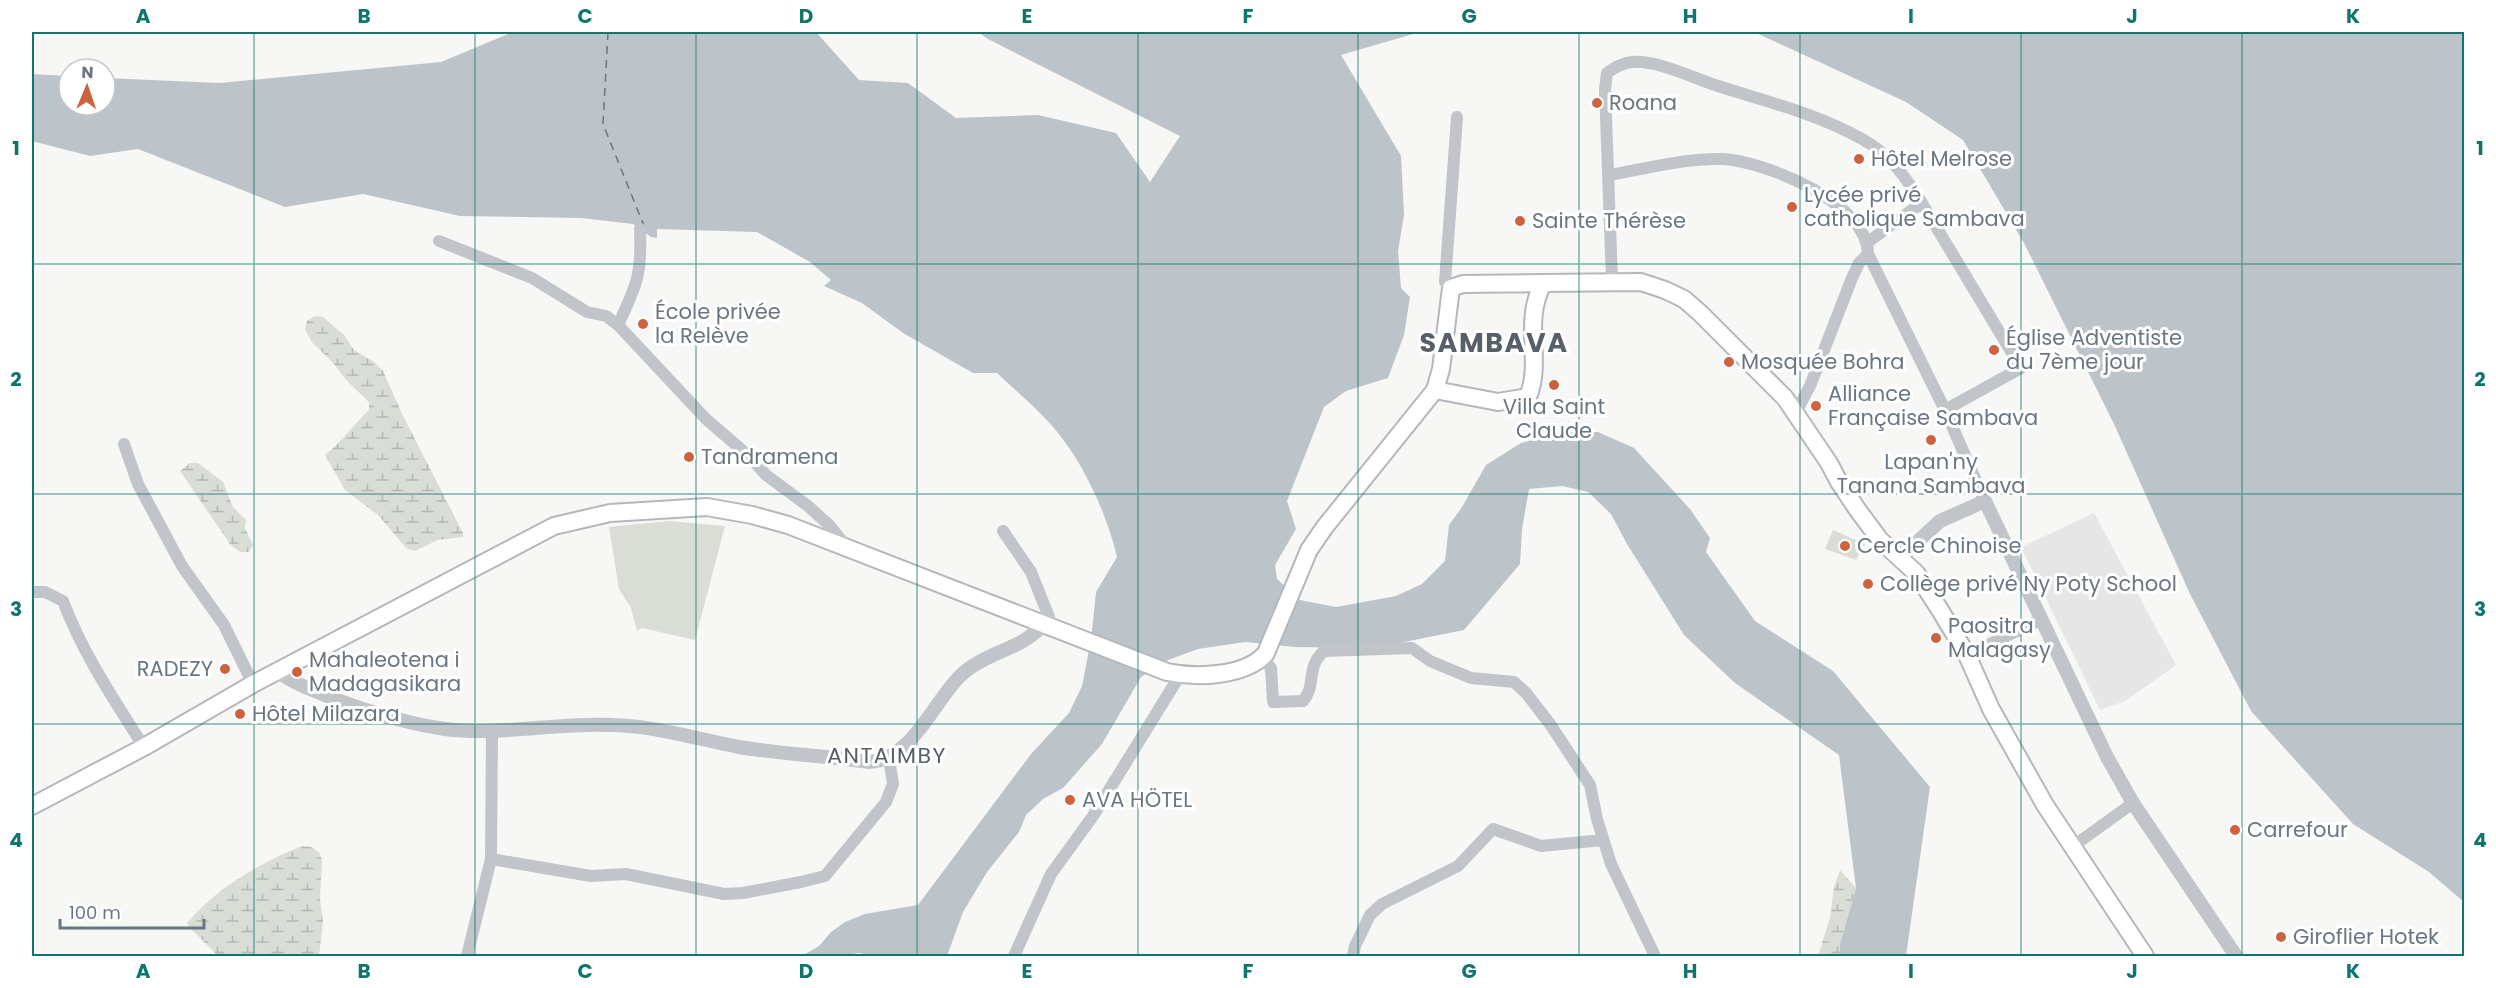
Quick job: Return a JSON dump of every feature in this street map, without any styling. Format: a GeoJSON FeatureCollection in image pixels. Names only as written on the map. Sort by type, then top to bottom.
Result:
{"type":"FeatureCollection","features":[{"type":"Feature","properties":{"kind":"main road"},"geometry":{"type":"LineString","coordinates":[[32,806],[144,747],[253,684],[554,526],[609,513],[707,507],[752,515],[788,525],[1173,674],[1234,670],[1258,662],[1264,655],[1309,550],[1324,528],[1435,390],[1440,369],[1450,288],[1463,284],[1641,282],[1684,299],[1773,385],[1796,412],[1857,509],[1880,540],[1916,573],[1967,655],[1991,709],[2045,804],[2145,957]]}},
{"type":"Feature","properties":{"kind":"main road"},"geometry":{"type":"LineString","coordinates":[[1435,390],[1498,402],[1528,397],[1532,381],[1532,311],[1543,283]]}},
{"type":"Feature","properties":{"kind":"street"},"geometry":{"type":"LineString","coordinates":[[1612,281],[1609,175],[1605,129],[1607,73],[1618,65],[1633,62],[1662,67],[1785,106],[1862,139],[1884,154],[1904,174],[2021,368],[1946,410]]}},
{"type":"Feature","properties":{"kind":"street"},"geometry":{"type":"LineString","coordinates":[[1450,288],[1445,282],[1457,117]]}},
{"type":"Feature","properties":{"kind":"street"},"geometry":{"type":"LineString","coordinates":[[1609,175],[1702,160],[1740,160],[1774,171],[1836,202],[1856,220],[1946,410],[1985,501],[2107,757],[2133,803],[2236,957]]}},
{"type":"Feature","properties":{"kind":"street"},"geometry":{"type":"LineString","coordinates":[[1796,412],[1810,386],[1852,278],[1868,248],[1916,207],[1923,205]]}},
{"type":"Feature","properties":{"kind":"street"},"geometry":{"type":"LineString","coordinates":[[618,325],[636,287],[641,265],[640,230]]}},
{"type":"Feature","properties":{"kind":"street"},"geometry":{"type":"LineString","coordinates":[[439,241],[532,278],[587,312],[606,316],[618,325],[706,419],[750,457],[766,476],[808,506],[829,525],[848,549]]}},
{"type":"Feature","properties":{"kind":"street"},"geometry":{"type":"LineString","coordinates":[[124,444],[138,484],[170,545],[182,566],[224,625],[253,684]]}},
{"type":"Feature","properties":{"kind":"street"},"geometry":{"type":"LineString","coordinates":[[1901,557],[1940,521],[1985,501]]}},
{"type":"Feature","properties":{"kind":"street"},"geometry":{"type":"LineString","coordinates":[[279,672],[297,684],[351,705],[446,729],[492,730],[555,725],[614,724],[682,733],[738,747],[870,762],[889,759],[910,741],[935,705],[960,676],[982,659],[1023,641],[1045,625],[1049,616],[1032,572],[1003,531]]}},
{"type":"Feature","properties":{"kind":"street"},"geometry":{"type":"LineString","coordinates":[[32,592],[45,592],[63,601],[73,630],[144,747]]}},
{"type":"Feature","properties":{"kind":"street"},"geometry":{"type":"LineString","coordinates":[[1967,655],[2042,619]]}},
{"type":"Feature","properties":{"kind":"street"},"geometry":{"type":"LineString","coordinates":[[1264,655],[1271,668],[1273,702],[1303,701],[1308,695],[1313,663],[1324,651],[1412,648],[1430,661],[1471,678],[1514,682],[1526,693],[1550,724],[1590,785],[1611,864],[1655,957]]}},
{"type":"Feature","properties":{"kind":"street"},"geometry":{"type":"LineString","coordinates":[[1014,957],[1051,874],[1093,816],[1173,674]]}},
{"type":"Feature","properties":{"kind":"street"},"geometry":{"type":"LineString","coordinates":[[466,957],[491,859],[492,730]]}},
{"type":"Feature","properties":{"kind":"street"},"geometry":{"type":"LineString","coordinates":[[491,859],[591,876],[626,874],[724,894],[743,893],[825,876],[886,802],[893,784],[889,759]]}},
{"type":"Feature","properties":{"kind":"street"},"geometry":{"type":"LineString","coordinates":[[2072,847],[2133,803]]}},
{"type":"Feature","properties":{"kind":"street"},"geometry":{"type":"LineString","coordinates":[[1353,957],[1355,946],[1370,915],[1382,904],[1458,867],[1493,829],[1541,846],[1603,840]]}},
{"type":"Feature","properties":{"kind":"shaded area"},"geometry":{"type":"Polygon","coordinates":[[[513,32],[816,32],[859,80],[908,83],[956,118],[1038,115],[1116,133],[1150,182],[1180,136],[978,32],[1420,32],[1341,55],[1401,156],[1404,215],[1398,251],[1401,288],[1410,297],[1404,335],[1388,378],[1346,391],[1324,407],[1287,501],[1296,529],[1275,565],[1277,579],[1300,600],[1336,607],[1396,596],[1422,584],[1445,561],[1449,525],[1486,465],[1521,443],[1562,432],[1598,432],[1634,448],[1690,509],[1710,538],[1706,552],[1755,621],[1833,671],[1930,787],[1906,956],[1840,956],[1840,944],[1856,888],[1839,755],[1735,683],[1684,635],[1611,514],[1588,492],[1562,486],[1529,489],[1522,529],[1520,564],[1464,630],[1374,648],[1295,647],[1245,642],[1198,649],[1168,660],[1141,677],[1102,744],[1063,788],[1043,799],[1026,815],[1019,832],[987,872],[963,912],[947,956],[868,956],[860,953],[838,956],[802,956],[819,946],[831,932],[845,922],[865,914],[918,905],[1031,754],[1069,713],[1082,686],[1091,640],[1096,592],[1117,557],[1107,523],[1093,489],[1065,442],[1034,407],[997,373],[973,373],[903,333],[862,303],[824,286],[831,280],[810,262],[757,232],[657,229],[657,238],[651,237],[633,224],[581,218],[460,216],[363,194],[285,207],[138,149],[90,156],[32,141],[32,74],[57,75],[57,117],[117,117],[117,79],[220,83],[441,62],[513,32]]]}},
{"type":"Feature","properties":{"kind":"shaded area"},"geometry":{"type":"Polygon","coordinates":[[[1754,32],[2464,32],[2464,902],[2429,872],[2353,824],[2251,711],[2190,594],[2114,424],[2024,243],[1963,140],[1906,102],[1754,32]]]}},
{"type":"Feature","properties":{"kind":"shaded area"},"geometry":{"type":"Polygon","coordinates":[[[2094,513],[2176,665],[2125,701],[2100,710],[2021,547],[2094,513]]]}},
{"type":"Feature","properties":{"kind":"green space"},"geometry":{"type":"Polygon","coordinates":[[[315,316],[323,317],[344,335],[354,350],[374,362],[383,371],[463,537],[438,540],[415,551],[407,549],[378,515],[345,490],[325,455],[369,410],[369,402],[312,342],[305,330],[307,321],[315,316]]]}},
{"type":"Feature","properties":{"kind":"green space"},"geometry":{"type":"Polygon","coordinates":[[[190,463],[198,463],[223,482],[233,507],[246,520],[245,528],[253,545],[249,552],[240,552],[230,544],[180,471],[190,463]]]}},
{"type":"Feature","properties":{"kind":"green space"},"geometry":{"type":"Polygon","coordinates":[[[669,521],[725,526],[695,640],[642,628],[637,631],[631,608],[619,589],[609,527],[669,521]]]}},
{"type":"Feature","properties":{"kind":"green space","name":"Cercle Chinoise"},"geometry":{"type":"Polygon","coordinates":[[[1833,530],[1865,544],[1856,560],[1825,549],[1833,530]]]}},
{"type":"Feature","properties":{"kind":"green space"},"geometry":{"type":"Polygon","coordinates":[[[302,846],[311,847],[319,852],[322,860],[320,899],[323,922],[319,956],[218,956],[190,928],[187,923],[225,888],[270,860],[302,846]]]}},
{"type":"Feature","properties":{"kind":"green space"},"geometry":{"type":"Polygon","coordinates":[[[1840,870],[1856,888],[1840,944],[1840,956],[1818,956],[1830,918],[1834,887],[1840,870]]]}},
{"type":"Feature","properties":{"kind":"ferry route"},"geometry":{"type":"LineString","coordinates":[[608,32],[603,124],[644,226]]}},
{"type":"Feature","properties":{"kind":"place","name":"Roana"},"geometry":{"type":"Point","coordinates":[1597,103]}},
{"type":"Feature","properties":{"kind":"place","name":"Hôtel Melrose"},"geometry":{"type":"Point","coordinates":[1859,159]}},
{"type":"Feature","properties":{"kind":"place","name":"Lycée privé catholique Sambava"},"geometry":{"type":"Point","coordinates":[1792,207]}},
{"type":"Feature","properties":{"kind":"place","name":"Sainte Thérèse"},"geometry":{"type":"Point","coordinates":[1520,221]}},
{"type":"Feature","properties":{"kind":"place","name":"École privée la Relève"},"geometry":{"type":"Point","coordinates":[643,324]}},
{"type":"Feature","properties":{"kind":"place","name":"Église Adventiste du 7ème jour"},"geometry":{"type":"Point","coordinates":[1994,350]}},
{"type":"Feature","properties":{"kind":"place","name":"Mosquée Bohra"},"geometry":{"type":"Point","coordinates":[1729,362]}},
{"type":"Feature","properties":{"kind":"place","name":"Villa Saint Claude"},"geometry":{"type":"Point","coordinates":[1554,385]}},
{"type":"Feature","properties":{"kind":"place","name":"Alliance Française Sambava"},"geometry":{"type":"Point","coordinates":[1816,406]}},
{"type":"Feature","properties":{"kind":"place","name":"Lapan'ny Tanana Sambava"},"geometry":{"type":"Point","coordinates":[1931,440]}},
{"type":"Feature","properties":{"kind":"place","name":"Tandramena"},"geometry":{"type":"Point","coordinates":[689,457]}},
{"type":"Feature","properties":{"kind":"place","name":"Cercle Chinoise"},"geometry":{"type":"Point","coordinates":[1845,546]}},
{"type":"Feature","properties":{"kind":"place","name":"Collège privé Ny Poty School"},"geometry":{"type":"Point","coordinates":[1868,584]}},
{"type":"Feature","properties":{"kind":"place","name":"Paositra Malagasy"},"geometry":{"type":"Point","coordinates":[1936,638]}},
{"type":"Feature","properties":{"kind":"place","name":"RADEZY"},"geometry":{"type":"Point","coordinates":[225,669]}},
{"type":"Feature","properties":{"kind":"place","name":"Mahaleotena i Madagasikara"},"geometry":{"type":"Point","coordinates":[297,672]}},
{"type":"Feature","properties":{"kind":"place","name":"Hôtel Milazara"},"geometry":{"type":"Point","coordinates":[240,714]}},
{"type":"Feature","properties":{"kind":"place","name":"AVA HÖTEL"},"geometry":{"type":"Point","coordinates":[1070,800]}},
{"type":"Feature","properties":{"kind":"place","name":"Carrefour"},"geometry":{"type":"Point","coordinates":[2235,830]}},
{"type":"Feature","properties":{"kind":"place","name":"Giroflier Hotek"},"geometry":{"type":"Point","coordinates":[2281,937]}},
{"type":"Feature","properties":{"kind":"district","name":"SAMBAVA"},"geometry":{"type":"Point","coordinates":[1494,343]}},
{"type":"Feature","properties":{"kind":"district","name":"ANTAIMBY"},"geometry":{"type":"Point","coordinates":[887,755]}}]}
